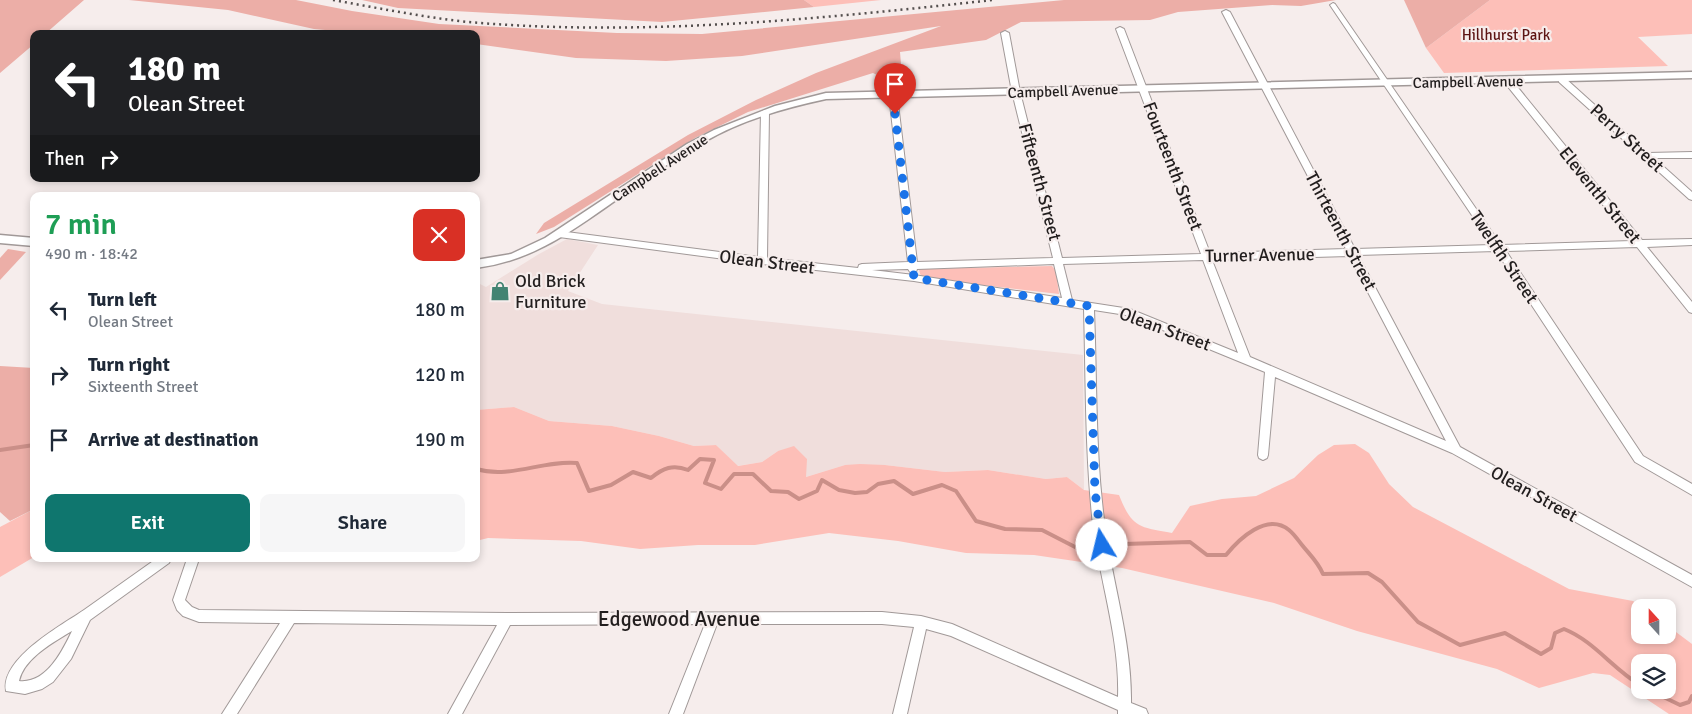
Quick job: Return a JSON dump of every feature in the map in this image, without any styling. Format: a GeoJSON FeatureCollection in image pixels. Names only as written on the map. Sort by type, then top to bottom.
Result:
{"type":"FeatureCollection","features":[{"type":"Feature","properties":{"kind":"street","name":"Twelfth Street"},"geometry":{"type":"LineString","coordinates":[[1333,5],[1385,84],[1499,248],[1638,459],[1692,490]]}},
{"type":"Feature","properties":{"kind":"street","name":"Thirteenth Street"},"geometry":{"type":"LineString","coordinates":[[1226,12],[1456,450]]}},
{"type":"Feature","properties":{"kind":"street","name":"Fourteenth Street"},"geometry":{"type":"LineString","coordinates":[[1120,29],[1246,360]]}},
{"type":"Feature","properties":{"kind":"street","name":"Fifteenth Street"},"geometry":{"type":"LineString","coordinates":[[1005,33],[1016,92],[1060,260],[1068,302]]}},
{"type":"Feature","properties":{"kind":"street","name":"Campbell Avenue"},"geometry":{"type":"LineString","coordinates":[[480,263],[527,251],[559,234],[702,139],[765,112],[826,96],[1562,80],[1692,75]]}},
{"type":"Feature","properties":{"kind":"street","name":"Perry Street"},"geometry":{"type":"LineString","coordinates":[[1562,80],[1692,197]]}},
{"type":"Feature","properties":{"kind":"street","name":"Eleventh Street"},"geometry":{"type":"LineString","coordinates":[[1508,81],[1692,309]]}},
{"type":"Feature","properties":{"kind":"street"},"geometry":{"type":"LineString","coordinates":[[893,95],[914,278]]}},
{"type":"Feature","properties":{"kind":"street"},"geometry":{"type":"LineString","coordinates":[[762,261],[765,112]]}},
{"type":"Feature","properties":{"kind":"street"},"geometry":{"type":"LineString","coordinates":[[1646,156],[1692,155]]}},
{"type":"Feature","properties":{"kind":"street","name":"Olean Street"},"geometry":{"type":"LineString","coordinates":[[559,234],[762,261],[914,278],[1127,312],[1246,360],[1270,372],[1456,450],[1692,581]]}},
{"type":"Feature","properties":{"kind":"street"},"geometry":{"type":"LineString","coordinates":[[0,239],[30,242]]}},
{"type":"Feature","properties":{"kind":"street","name":"Turner Avenue"},"geometry":{"type":"LineString","coordinates":[[828,269],[912,264],[1692,242]]}},
{"type":"Feature","properties":{"kind":"street"},"geometry":{"type":"LineString","coordinates":[[1089,306],[1095,491],[1099,528],[1125,667],[1124,710]]}},
{"type":"Feature","properties":{"kind":"street"},"geometry":{"type":"LineString","coordinates":[[1262,455],[1270,372]]}},
{"type":"Feature","properties":{"kind":"street"},"geometry":{"type":"LineString","coordinates":[[86,616],[70,649],[56,669],[39,685],[24,690],[11,686],[11,678],[22,660],[161,562]]}},
{"type":"Feature","properties":{"kind":"street","name":"Edgewood Avenue"},"geometry":{"type":"LineString","coordinates":[[192,562],[178,597],[180,606],[186,613],[199,616],[507,619],[882,618],[921,622],[952,630],[1124,710],[1141,714]]}},
{"type":"Feature","properties":{"kind":"street"},"geometry":{"type":"LineString","coordinates":[[229,714],[290,618]]}},
{"type":"Feature","properties":{"kind":"street"},"geometry":{"type":"LineString","coordinates":[[455,714],[507,619]]}},
{"type":"Feature","properties":{"kind":"street"},"geometry":{"type":"LineString","coordinates":[[676,714],[712,619]]}},
{"type":"Feature","properties":{"kind":"street"},"geometry":{"type":"LineString","coordinates":[[900,714],[921,622]]}},
{"type":"Feature","properties":{"kind":"shaded area"},"geometry":{"type":"Polygon","coordinates":[[[0,0],[84,0],[50,30],[30,30],[30,47],[0,73],[0,0]]]}},
{"type":"Feature","properties":{"kind":"shaded area"},"geometry":{"type":"Polygon","coordinates":[[[129,0],[296,0],[352,11],[439,24],[617,33],[702,34],[1064,0],[1336,0],[1301,6],[1272,5],[1178,12],[1150,20],[1021,22],[986,40],[900,52],[903,88],[873,73],[748,112],[695,138],[554,227],[536,234],[544,223],[688,135],[756,100],[816,73],[941,26],[742,56],[666,61],[576,58],[480,45],[480,30],[325,30],[228,10],[129,0]]]}},
{"type":"Feature","properties":{"kind":"shaded area"},"geometry":{"type":"Polygon","coordinates":[[[362,0],[804,0],[814,7],[662,22],[398,8],[362,0]]]}},
{"type":"Feature","properties":{"kind":"shaded area"},"geometry":{"type":"Polygon","coordinates":[[[1404,0],[1490,0],[1426,48],[1404,0]]]}},
{"type":"Feature","properties":{"kind":"shaded area"},"geometry":{"type":"Polygon","coordinates":[[[567,239],[598,245],[568,291],[602,304],[1083,355],[1084,490],[1067,477],[1046,479],[988,470],[945,472],[885,465],[845,465],[806,477],[778,451],[762,462],[737,466],[716,445],[694,446],[612,426],[549,421],[514,407],[480,410],[480,284],[486,287],[567,239]]]}},
{"type":"Feature","properties":{"kind":"shaded area"},"geometry":{"type":"Polygon","coordinates":[[[8,249],[26,252],[0,280],[0,258],[8,249]]]}},
{"type":"Feature","properties":{"kind":"shaded area"},"geometry":{"type":"Polygon","coordinates":[[[0,366],[30,368],[30,511],[10,521],[0,512],[0,366]]]}},
{"type":"Feature","properties":{"kind":"green space"},"geometry":{"type":"Polygon","coordinates":[[[804,0],[881,0],[814,7],[804,0]]]}},
{"type":"Feature","properties":{"kind":"green space","name":"Hillhurst Park"},"geometry":{"type":"Polygon","coordinates":[[[1490,0],[1692,0],[1692,34],[1638,37],[1668,66],[1444,73],[1426,48],[1490,0]]]}},
{"type":"Feature","properties":{"kind":"green space"},"geometry":{"type":"Polygon","coordinates":[[[1052,266],[1056,271],[1059,294],[924,278],[920,274],[919,269],[1052,266]]]}},
{"type":"Feature","properties":{"kind":"green space"},"geometry":{"type":"Polygon","coordinates":[[[514,407],[549,421],[612,426],[694,446],[716,445],[738,466],[762,462],[778,451],[794,446],[807,459],[806,477],[845,465],[860,464],[945,472],[988,470],[1046,479],[1067,477],[1084,490],[1119,495],[1128,514],[1138,524],[1172,533],[1190,506],[1222,499],[1256,496],[1294,478],[1318,455],[1334,445],[1355,444],[1369,453],[1389,484],[1413,507],[1569,589],[1631,601],[1631,644],[1676,644],[1676,632],[1692,644],[1692,714],[1669,714],[1646,699],[1676,699],[1676,654],[1631,654],[1631,689],[1610,675],[1593,673],[1539,688],[1497,669],[1357,631],[1274,603],[1122,568],[1034,555],[966,553],[898,541],[829,533],[755,545],[698,545],[640,549],[581,541],[488,538],[480,540],[480,410],[514,407]]]}},
{"type":"Feature","properties":{"kind":"green space"},"geometry":{"type":"Polygon","coordinates":[[[30,511],[30,559],[0,577],[0,527],[30,511]]]}},
{"type":"Feature","properties":{"kind":"waterway"},"geometry":{"type":"LineString","coordinates":[[0,450],[30,446]]}},
{"type":"Feature","properties":{"kind":"waterway"},"geometry":{"type":"LineString","coordinates":[[480,470],[502,472],[551,464],[577,463],[589,491],[611,485],[633,472],[651,478],[668,468],[678,467],[688,470],[700,459],[714,460],[705,483],[721,489],[734,474],[753,474],[771,491],[788,492],[799,499],[817,491],[822,480],[839,490],[855,493],[867,492],[878,484],[894,481],[913,494],[942,485],[956,491],[976,521],[1005,529],[1042,530],[1077,548]]}},
{"type":"Feature","properties":{"kind":"waterway"},"geometry":{"type":"LineString","coordinates":[[1124,544],[1190,542],[1207,555],[1226,555],[1238,542],[1254,530],[1272,524],[1281,525],[1294,535],[1316,562],[1323,574],[1368,573],[1382,582],[1418,622],[1460,645],[1505,633],[1541,654],[1551,648],[1555,633],[1564,629],[1585,640],[1631,679]]}},
{"type":"Feature","properties":{"kind":"waterway"},"geometry":{"type":"LineString","coordinates":[[1668,699],[1680,705],[1689,702],[1692,696]]}},
{"type":"Feature","properties":{"kind":"railway"},"geometry":{"type":"LineString","coordinates":[[333,0],[468,22],[599,28],[731,24],[862,14],[993,0]]}},
{"type":"Feature","properties":{"kind":"place","name":"Old Brick Furniture"},"geometry":{"type":"Point","coordinates":[500,291]}},
{"type":"Feature","properties":{"kind":"route"},"geometry":{"type":"LineString","coordinates":[[895,114],[914,278],[1089,306],[1095,491],[1102,545]]}}]}
